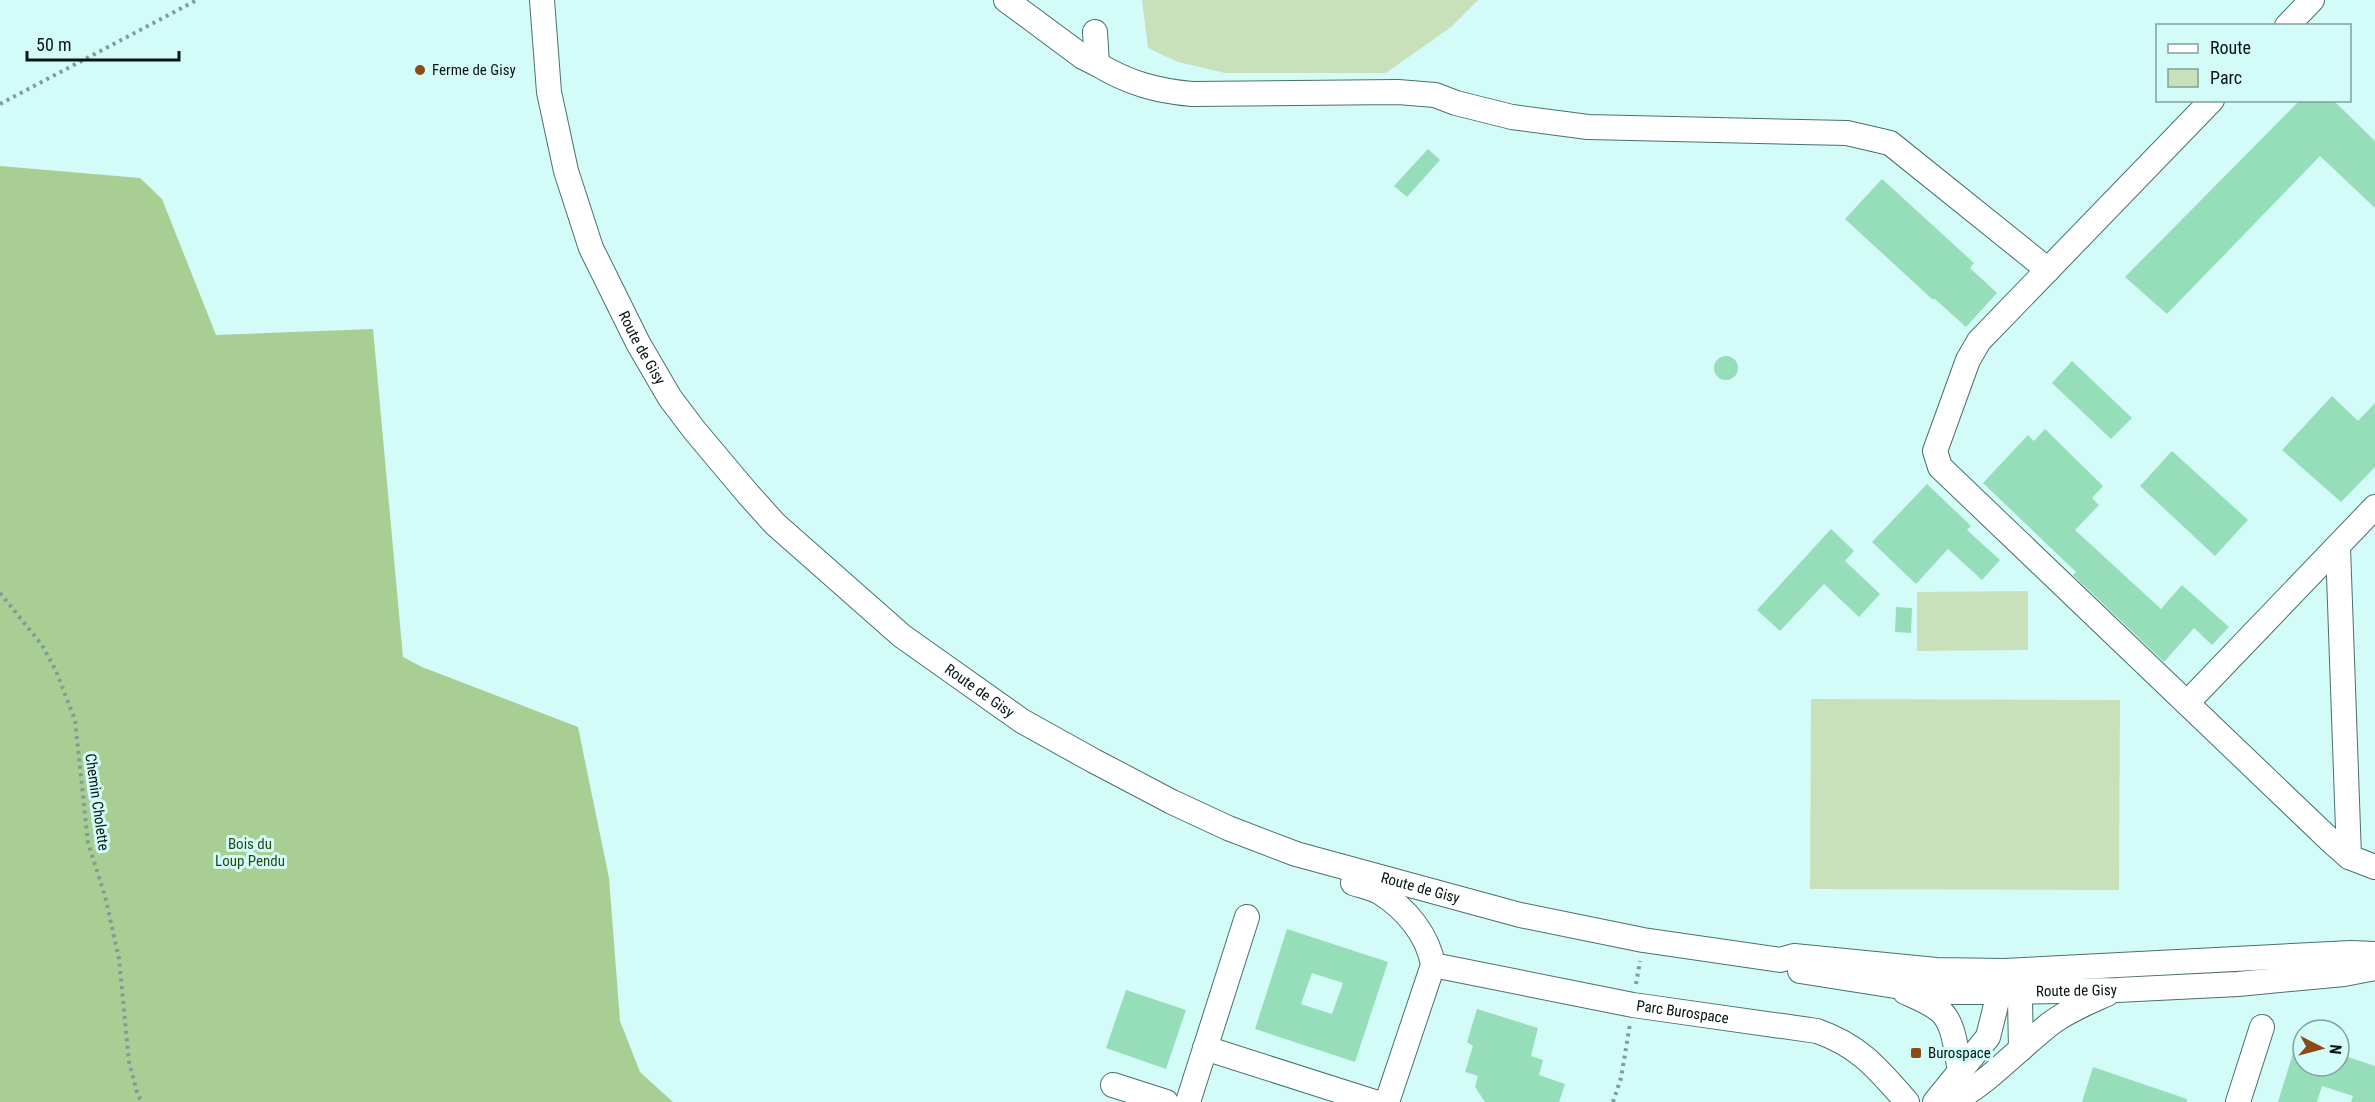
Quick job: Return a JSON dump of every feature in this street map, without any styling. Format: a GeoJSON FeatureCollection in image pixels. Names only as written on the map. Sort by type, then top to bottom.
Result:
{"type":"FeatureCollection","features":[{"type":"Feature","properties":{"kind":"street","name":"Route de Gisy"},"geometry":{"type":"LineString","coordinates":[[542,0],[549,92],[556,133],[577,209],[608,286],[638,343],[670,398],[695,431],[775,524],[902,636],[1022,721],[1172,802],[1228,828],[1296,854],[1520,915],[1643,940],[1780,960],[1794,956],[1936,970],[2007,985],[2117,990],[2293,980],[2375,968]]}},
{"type":"Feature","properties":{"kind":"street"},"geometry":{"type":"LineString","coordinates":[[1006,0],[1083,57],[1141,86],[1164,91],[1192,94],[1398,92],[1434,96],[1512,117],[1588,127],[1847,133],[1890,143],[2048,270]]}},
{"type":"Feature","properties":{"kind":"street"},"geometry":{"type":"LineString","coordinates":[[2289,24],[2312,0]]}},
{"type":"Feature","properties":{"kind":"street"},"geometry":{"type":"LineString","coordinates":[[1095,32],[1097,64]]}},
{"type":"Feature","properties":{"kind":"street"},"geometry":{"type":"LineString","coordinates":[[2210,102],[1979,341],[1968,360],[1935,451],[1940,467],[2349,857],[2375,867]]}},
{"type":"Feature","properties":{"kind":"street"},"geometry":{"type":"LineString","coordinates":[[2187,703],[2375,507]]}},
{"type":"Feature","properties":{"kind":"street"},"geometry":{"type":"LineString","coordinates":[[2338,547],[2349,857]]}},
{"type":"Feature","properties":{"kind":"street"},"geometry":{"type":"LineString","coordinates":[[1228,828],[1285,859],[1379,892],[1401,909],[1419,930],[1431,950],[1433,965],[1387,1102]]}},
{"type":"Feature","properties":{"kind":"street"},"geometry":{"type":"LineString","coordinates":[[1188,1102],[1247,917]]}},
{"type":"Feature","properties":{"kind":"street","name":"Route de Gisy"},"geometry":{"type":"LineString","coordinates":[[1780,960],[1792,969],[1895,987],[1949,992],[2340,954],[2375,954]]}},
{"type":"Feature","properties":{"kind":"street","name":"Parc Burospace"},"geometry":{"type":"LineString","coordinates":[[1433,965],[1633,1005],[1817,1031],[1838,1038],[1860,1052],[1907,1102]]}},
{"type":"Feature","properties":{"kind":"street"},"geometry":{"type":"LineString","coordinates":[[2007,985],[2022,1016],[2021,1049]]}},
{"type":"Feature","properties":{"kind":"street"},"geometry":{"type":"LineString","coordinates":[[1935,1102],[1988,1037],[2007,985]]}},
{"type":"Feature","properties":{"kind":"street"},"geometry":{"type":"LineString","coordinates":[[1895,987],[1939,1010],[1946,1018],[1953,1034],[1960,1071]]}},
{"type":"Feature","properties":{"kind":"street"},"geometry":{"type":"LineString","coordinates":[[1952,1102],[1972,1091],[2061,1017],[2117,990]]}},
{"type":"Feature","properties":{"kind":"street"},"geometry":{"type":"LineString","coordinates":[[2238,1102],[2262,1027]]}},
{"type":"Feature","properties":{"kind":"street"},"geometry":{"type":"LineString","coordinates":[[1205,1048],[1374,1102]]}},
{"type":"Feature","properties":{"kind":"street"},"geometry":{"type":"LineString","coordinates":[[1113,1085],[1166,1102]]}},
{"type":"Feature","properties":{"kind":"path"},"geometry":{"type":"LineString","coordinates":[[0,104],[197,0]]}},
{"type":"Feature","properties":{"kind":"path","name":"Chemin Cholette"},"geometry":{"type":"LineString","coordinates":[[0,593],[42,645],[56,670],[75,720],[88,843],[105,896],[119,959],[129,1062],[138,1096],[142,1102]]}},
{"type":"Feature","properties":{"kind":"green space"},"geometry":{"type":"Polygon","coordinates":[[[1142,0],[1478,0],[1451,27],[1386,73],[1225,73],[1178,62],[1148,48],[1142,0]]]}},
{"type":"Feature","properties":{"kind":"green space","name":"Bois du Loup Pendu"},"geometry":{"type":"Polygon","coordinates":[[[0,166],[140,178],[162,199],[216,335],[373,329],[403,657],[422,667],[578,727],[609,878],[620,1021],[640,1072],[673,1102],[0,1102],[0,166]]]}},
{"type":"Feature","properties":{"kind":"green space"},"geometry":{"type":"Polygon","coordinates":[[[2028,591],[2028,650],[1917,651],[1917,592],[2028,591]]]}},
{"type":"Feature","properties":{"kind":"green space"},"geometry":{"type":"Polygon","coordinates":[[[1811,699],[2120,700],[2119,890],[1810,889],[1811,699]]]}},
{"type":"Feature","properties":{"kind":"building"},"geometry":{"type":"Polygon","coordinates":[[[2298,102],[2335,102],[2375,141],[2375,208],[2320,156],[2167,314],[2125,277],[2298,102]]]}},
{"type":"Feature","properties":{"kind":"building"},"geometry":{"type":"Polygon","coordinates":[[[1428,149],[1440,160],[1407,197],[1394,186],[1428,149]]]}},
{"type":"Feature","properties":{"kind":"building"},"geometry":{"type":"Polygon","coordinates":[[[1882,179],[1974,263],[1970,268],[1997,293],[1966,327],[1845,219],[1882,179]]]}},
{"type":"Feature","properties":{"kind":"building"},"geometry":{"type":"Polygon","coordinates":[[[1721,356],[1731,356],[1738,363],[1738,373],[1731,380],[1721,380],[1714,373],[1714,363],[1721,356]]]}},
{"type":"Feature","properties":{"kind":"building"},"geometry":{"type":"Polygon","coordinates":[[[2072,361],[2132,418],[2111,439],[2052,383],[2072,361]]]}},
{"type":"Feature","properties":{"kind":"building"},"geometry":{"type":"Polygon","coordinates":[[[2332,396],[2358,421],[2375,403],[2375,467],[2341,502],[2282,450],[2332,396]]]}},
{"type":"Feature","properties":{"kind":"building"},"geometry":{"type":"Polygon","coordinates":[[[2045,429],[2103,486],[2092,498],[2099,505],[2075,530],[2161,609],[2182,585],[2229,627],[2212,645],[2194,628],[2164,662],[2073,575],[2076,572],[1983,483],[2028,435],[2034,441],[2045,429]]]}},
{"type":"Feature","properties":{"kind":"building"},"geometry":{"type":"Polygon","coordinates":[[[2172,451],[2248,520],[2215,556],[2140,486],[2172,451]]]}},
{"type":"Feature","properties":{"kind":"building"},"geometry":{"type":"Polygon","coordinates":[[[1927,484],[1971,526],[1967,530],[2000,560],[1982,580],[1948,549],[1916,584],[1872,542],[1927,484]]]}},
{"type":"Feature","properties":{"kind":"building"},"geometry":{"type":"Polygon","coordinates":[[[1831,529],[1854,551],[1845,561],[1880,594],[1859,617],[1824,584],[1780,631],[1757,610],[1831,529]]]}},
{"type":"Feature","properties":{"kind":"building"},"geometry":{"type":"Polygon","coordinates":[[[1896,607],[1912,608],[1911,633],[1895,632],[1896,607]]]}},
{"type":"Feature","properties":{"kind":"building"},"geometry":{"type":"Polygon","coordinates":[[[1287,929],[1388,962],[1355,1062],[1255,1029],[1287,929]],[[1312,973],[1301,1004],[1332,1014],[1343,983],[1312,973]]]}},
{"type":"Feature","properties":{"kind":"building"},"geometry":{"type":"Polygon","coordinates":[[[1126,990],[1186,1010],[1166,1069],[1106,1048],[1126,990]]]}},
{"type":"Feature","properties":{"kind":"building"},"geometry":{"type":"Polygon","coordinates":[[[1477,1009],[1538,1028],[1531,1056],[1543,1060],[1539,1075],[1565,1084],[1559,1102],[1485,1102],[1475,1087],[1478,1076],[1465,1072],[1473,1046],[1467,1042],[1477,1009]]]}},
{"type":"Feature","properties":{"kind":"building"},"geometry":{"type":"Polygon","coordinates":[[[2351,1058],[2375,1066],[2375,1102],[2351,1102],[2353,1096],[2322,1086],[2317,1102],[2278,1102],[2291,1060],[2291,1078],[2351,1078],[2351,1058]]]}},
{"type":"Feature","properties":{"kind":"building"},"geometry":{"type":"Polygon","coordinates":[[[2093,1067],[2187,1099],[2187,1102],[2082,1102],[2093,1067]]]}},
{"type":"Feature","properties":{"kind":"place","name":"Ferme de Gisy"},"geometry":{"type":"Point","coordinates":[420,70]}},
{"type":"Feature","properties":{"kind":"place","name":"Burospace"},"geometry":{"type":"Point","coordinates":[1916,1053]}}]}
